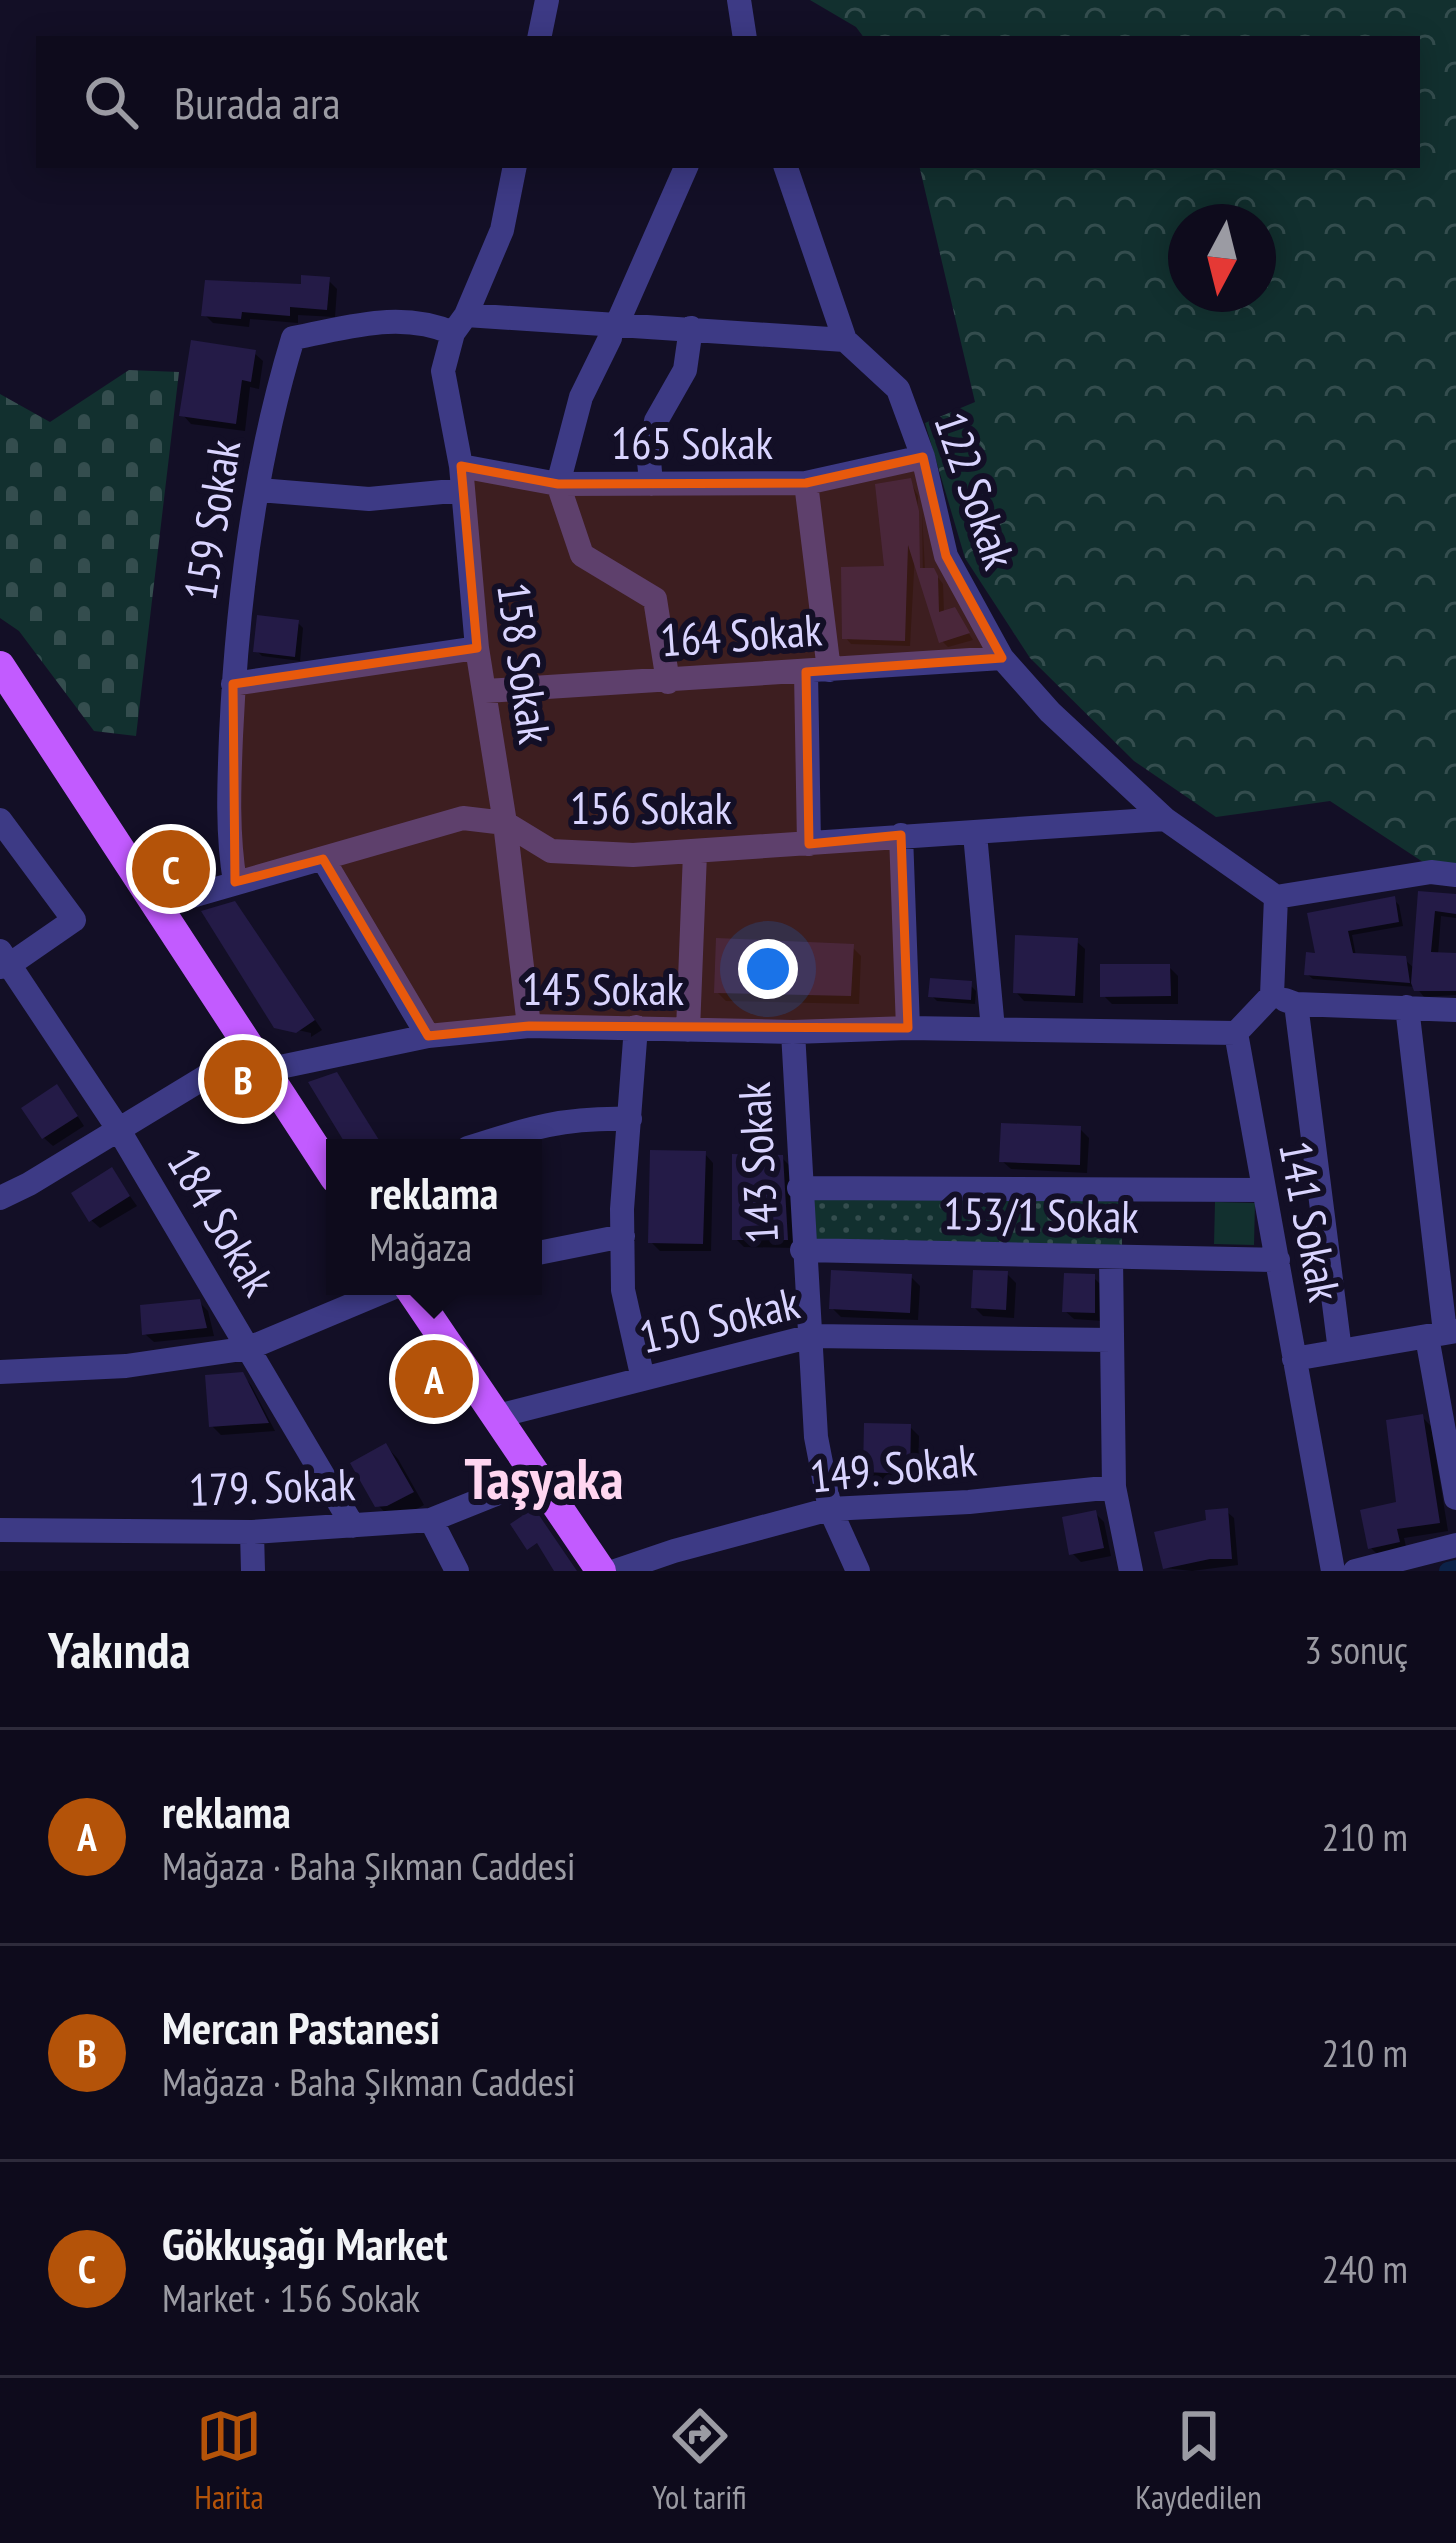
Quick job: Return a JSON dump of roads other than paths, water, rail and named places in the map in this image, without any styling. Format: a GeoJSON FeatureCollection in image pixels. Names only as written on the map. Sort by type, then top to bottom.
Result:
{"type":"FeatureCollection","features":[{"type":"Feature","properties":{"kind":"main road"},"geometry":{"type":"LineString","coordinates":[[0,666],[326,1165]]}},
{"type":"Feature","properties":{"kind":"main road"},"geometry":{"type":"LineString","coordinates":[[418,1295],[494,1417],[601,1571]]}},
{"type":"Feature","properties":{"kind":"street"},"geometry":{"type":"LineString","coordinates":[[540,36],[547,0]]}},
{"type":"Feature","properties":{"kind":"street"},"geometry":{"type":"LineString","coordinates":[[739,0],[745,36]]}},
{"type":"Feature","properties":{"kind":"street","name":"158 Sokak"},"geometry":{"type":"LineString","coordinates":[[514,168],[502,230],[443,371],[462,478],[477,648],[505,823],[529,1027]]}},
{"type":"Feature","properties":{"kind":"street"},"geometry":{"type":"LineString","coordinates":[[668,682],[655,599],[582,555],[558,484],[581,397],[686,168]]}},
{"type":"Feature","properties":{"kind":"street"},"geometry":{"type":"LineString","coordinates":[[460,324],[613,331],[691,328],[845,340],[786,168]]}},
{"type":"Feature","properties":{"kind":"street","name":"159 Sokak"},"geometry":{"type":"LineString","coordinates":[[235,882],[229,794],[233,656],[270,412],[293,338],[410,319],[460,324]]}},
{"type":"Feature","properties":{"kind":"street"},"geometry":{"type":"LineString","coordinates":[[651,484],[649,460],[656,421],[686,370],[691,328]]}},
{"type":"Feature","properties":{"kind":"street","name":"122 Sokak"},"geometry":{"type":"LineString","coordinates":[[845,340],[898,389],[923,457],[946,556],[1003,658],[1050,712],[1165,819],[1276,897]]}},
{"type":"Feature","properties":{"kind":"street","name":"165 Sokak"},"geometry":{"type":"LineString","coordinates":[[259,490],[369,499],[462,478],[558,484],[806,483],[923,457]]}},
{"type":"Feature","properties":{"kind":"street"},"geometry":{"type":"LineString","coordinates":[[806,483],[817,671],[808,844]]}},
{"type":"Feature","properties":{"kind":"street"},"geometry":{"type":"LineString","coordinates":[[233,684],[477,648]]}},
{"type":"Feature","properties":{"kind":"street","name":"164 Sokak"},"geometry":{"type":"LineString","coordinates":[[485,691],[1003,658]]}},
{"type":"Feature","properties":{"kind":"street","name":"156 Sokak"},"geometry":{"type":"LineString","coordinates":[[157,906],[463,818],[505,823],[551,851],[695,854],[901,835],[1165,819]]}},
{"type":"Feature","properties":{"kind":"street"},"geometry":{"type":"LineString","coordinates":[[0,820],[74,920],[3,961]]}},
{"type":"Feature","properties":{"kind":"street"},"geometry":{"type":"LineString","coordinates":[[975,834],[993,1029]]}},
{"type":"Feature","properties":{"kind":"street"},"geometry":{"type":"LineString","coordinates":[[901,835],[908,1028]]}},
{"type":"Feature","properties":{"kind":"street"},"geometry":{"type":"LineString","coordinates":[[688,1030],[695,854]]}},
{"type":"Feature","properties":{"kind":"street"},"geometry":{"type":"LineString","coordinates":[[322,859],[428,1036]]}},
{"type":"Feature","properties":{"kind":"street"},"geometry":{"type":"LineString","coordinates":[[1340,1351],[1284,1000],[1276,897],[1432,872],[1456,875]]}},
{"type":"Feature","properties":{"kind":"street","name":"184 Sokak"},"geometry":{"type":"LineString","coordinates":[[3,961],[117,1127],[352,1526]]}},
{"type":"Feature","properties":{"kind":"street"},"geometry":{"type":"LineString","coordinates":[[1237,1033],[1284,1000],[1456,1010]]}},
{"type":"Feature","properties":{"kind":"street"},"geometry":{"type":"LineString","coordinates":[[1407,1006],[1456,1498]]}},
{"type":"Feature","properties":{"kind":"street","name":"145 Sokak"},"geometry":{"type":"LineString","coordinates":[[0,1198],[117,1127],[255,1061],[428,1036],[529,1027],[1237,1033]]}},
{"type":"Feature","properties":{"kind":"street"},"geometry":{"type":"LineString","coordinates":[[636,1027],[623,1290],[643,1379]]}},
{"type":"Feature","properties":{"kind":"street","name":"143 Sokak"},"geometry":{"type":"LineString","coordinates":[[793,1032],[816,1437],[830,1509],[858,1571]]}},
{"type":"Feature","properties":{"kind":"street","name":"141 Sokak"},"geometry":{"type":"LineString","coordinates":[[1237,1033],[1333,1571]]}},
{"type":"Feature","properties":{"kind":"street"},"geometry":{"type":"LineString","coordinates":[[496,1139],[580,1118],[630,1120]]}},
{"type":"Feature","properties":{"kind":"street"},"geometry":{"type":"LineString","coordinates":[[800,1188],[1263,1190]]}},
{"type":"Feature","properties":{"kind":"street"},"geometry":{"type":"LineString","coordinates":[[542,1252],[623,1236]]}},
{"type":"Feature","properties":{"kind":"street","name":"153/1 Sokak"},"geometry":{"type":"LineString","coordinates":[[802,1250],[1278,1260]]}},
{"type":"Feature","properties":{"kind":"street"},"geometry":{"type":"LineString","coordinates":[[1112,1258],[1114,1487],[1131,1571]]}},
{"type":"Feature","properties":{"kind":"street"},"geometry":{"type":"LineString","coordinates":[[0,1372],[126,1366],[249,1348],[395,1295]]}},
{"type":"Feature","properties":{"kind":"street"},"geometry":{"type":"LineString","coordinates":[[1294,1359],[1442,1333]]}},
{"type":"Feature","properties":{"kind":"street","name":"150 Sokak"},"geometry":{"type":"LineString","coordinates":[[494,1417],[812,1336],[1111,1340]]}},
{"type":"Feature","properties":{"kind":"street","name":"179. Sokak"},"geometry":{"type":"LineString","coordinates":[[0,1530],[252,1532],[430,1520],[538,1477]]}},
{"type":"Feature","properties":{"kind":"street","name":"149. Sokak"},"geometry":{"type":"LineString","coordinates":[[615,1571],[674,1550],[830,1509],[970,1502],[1114,1487]]}},
{"type":"Feature","properties":{"kind":"street"},"geometry":{"type":"LineString","coordinates":[[430,1520],[457,1571]]}},
{"type":"Feature","properties":{"kind":"street"},"geometry":{"type":"LineString","coordinates":[[252,1532],[254,1571]]}},
{"type":"Feature","properties":{"kind":"street"},"geometry":{"type":"LineString","coordinates":[[1355,1571],[1456,1545]]}},
{"type":"Feature","properties":{"kind":"waterway"},"geometry":{"type":"LineString","coordinates":[[1448,1571],[1456,1569]]}},
{"type":"Feature","properties":{"kind":"place","name":"Gökkuşağı Market"},"geometry":{"type":"Point","coordinates":[171,869]}},
{"type":"Feature","properties":{"kind":"place","name":"Mercan Pastanesi"},"geometry":{"type":"Point","coordinates":[243,1079]}},
{"type":"Feature","properties":{"kind":"place","name":"reklama"},"geometry":{"type":"Point","coordinates":[434,1379]}},
{"type":"Feature","properties":{"kind":"district","name":"Taşyaka"},"geometry":{"type":"Point","coordinates":[544,1478]}}]}
